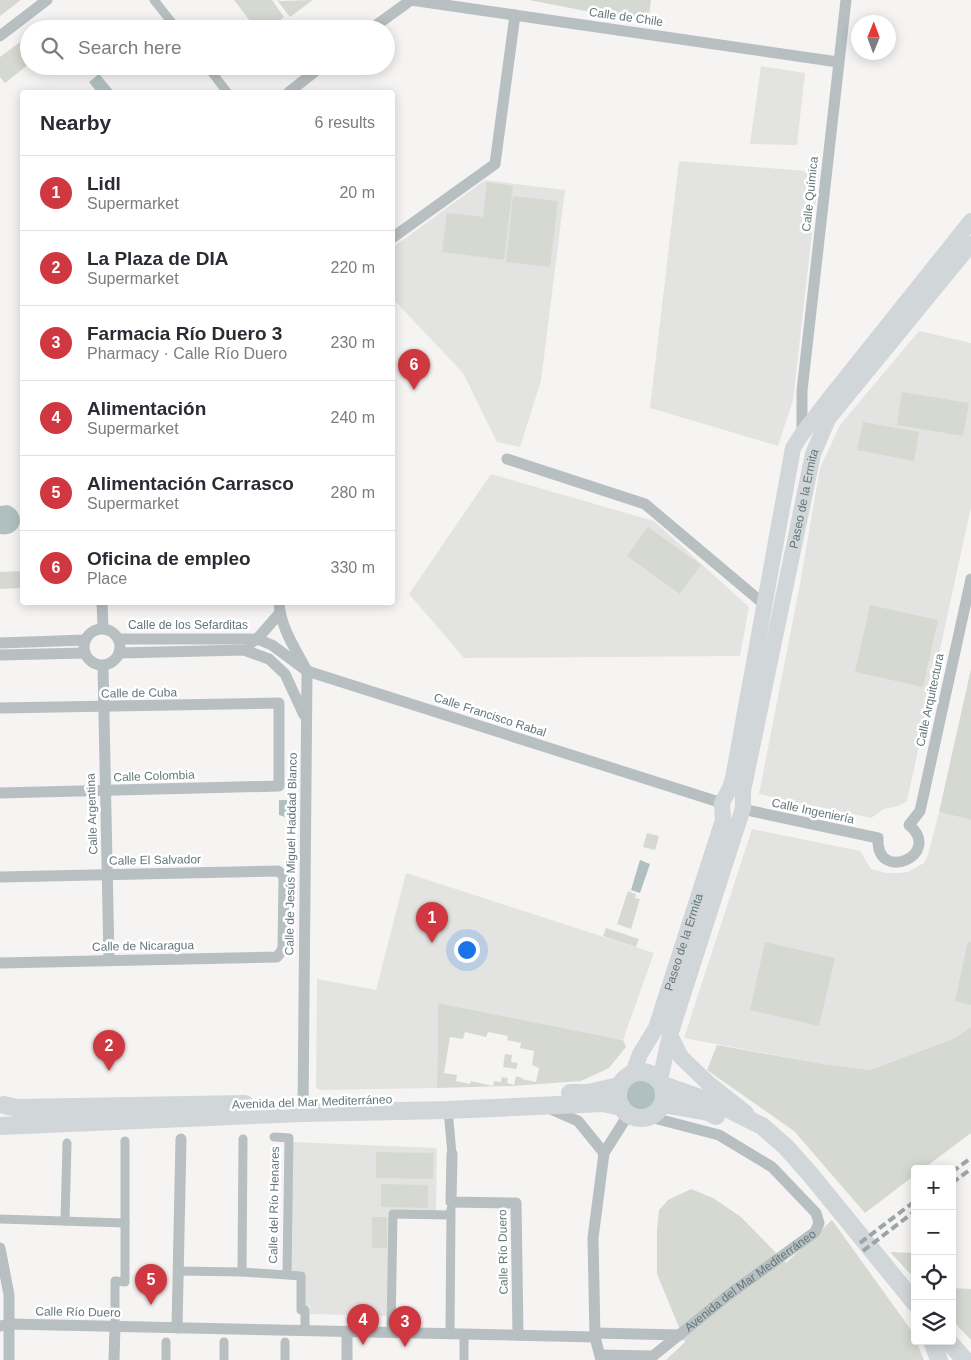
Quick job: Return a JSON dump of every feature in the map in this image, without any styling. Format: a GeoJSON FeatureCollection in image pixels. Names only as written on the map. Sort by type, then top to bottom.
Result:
{"type":"FeatureCollection","features":[{"type":"Feature","properties":{"kind":"main road","name":"Paseo de la Ermita"},"geometry":{"type":"LineString","coordinates":[[632,1073],[640,1054],[656,1028],[723,820],[723,802],[730,788],[732,778],[791,454],[802,434],[828,400],[971,222]]}},
{"type":"Feature","properties":{"kind":"main road","name":"Paseo de la Ermita"},"geometry":{"type":"LineString","coordinates":[[661,1083],[670,1035],[742,807],[813,454],[828,420],[971,244]]}},
{"type":"Feature","properties":{"kind":"main road"},"geometry":{"type":"LineString","coordinates":[[723,802],[735,794],[742,807]]}},
{"type":"Feature","properties":{"kind":"main road"},"geometry":{"type":"LineString","coordinates":[[670,1035],[681,1057],[708,1083],[786,1147],[913,1300]]}},
{"type":"Feature","properties":{"kind":"main road"},"geometry":{"type":"LineString","coordinates":[[661,1083],[664,1092],[663,1104],[655,1114],[643,1118],[625,1111],[618,1093],[619,1086],[632,1073],[647,1072],[661,1083],[720,1105],[762,1126]]}},
{"type":"Feature","properties":{"kind":"main road","name":"Avenida del Mar Mediterráneo"},"geometry":{"type":"LineString","coordinates":[[0,1126],[588,1093],[619,1086]]}},
{"type":"Feature","properties":{"kind":"main road"},"geometry":{"type":"LineString","coordinates":[[0,1126],[3,1119],[2,1100]]}},
{"type":"Feature","properties":{"kind":"main road","name":"Avenida del Mar Mediterráneo"},"geometry":{"type":"LineString","coordinates":[[2,1100],[18,1108],[448,1110],[603,1103],[625,1111]]}},
{"type":"Feature","properties":{"kind":"main road"},"geometry":{"type":"LineString","coordinates":[[663,1104],[708,1112],[744,1130],[799,1163]]}},
{"type":"Feature","properties":{"kind":"main road"},"geometry":{"type":"LineString","coordinates":[[933,1345],[939,1360]]}},
{"type":"Feature","properties":{"kind":"main road"},"geometry":{"type":"LineString","coordinates":[[952,1345],[965,1360]]}},
{"type":"Feature","properties":{"kind":"street"},"geometry":{"type":"LineString","coordinates":[[21,20],[47,0]]}},
{"type":"Feature","properties":{"kind":"street"},"geometry":{"type":"LineString","coordinates":[[154,0],[170,20]]}},
{"type":"Feature","properties":{"kind":"street"},"geometry":{"type":"LineString","coordinates":[[383,20],[411,0]]}},
{"type":"Feature","properties":{"kind":"street","name":"Calle de Chile"},"geometry":{"type":"LineString","coordinates":[[411,0],[838,62]]}},
{"type":"Feature","properties":{"kind":"street","name":"Calle Química"},"geometry":{"type":"LineString","coordinates":[[802,434],[802,391],[846,0]]}},
{"type":"Feature","properties":{"kind":"street"},"geometry":{"type":"LineString","coordinates":[[395,236],[495,164],[514,15]]}},
{"type":"Feature","properties":{"kind":"street"},"geometry":{"type":"LineString","coordinates":[[0,36],[20,21]]}},
{"type":"Feature","properties":{"kind":"street"},"geometry":{"type":"LineString","coordinates":[[214,75],[225,90]]}},
{"type":"Feature","properties":{"kind":"street"},"geometry":{"type":"LineString","coordinates":[[291,90],[310,75]]}},
{"type":"Feature","properties":{"kind":"street"},"geometry":{"type":"LineString","coordinates":[[802,391],[808,402],[816,404],[828,400]]}},
{"type":"Feature","properties":{"kind":"street"},"geometry":{"type":"LineString","coordinates":[[508,459],[645,504],[765,605]]}},
{"type":"Feature","properties":{"kind":"street","name":"Calle Arquitectura"},"geometry":{"type":"LineString","coordinates":[[878,838],[879,850],[886,859],[897,863],[908,860],[916,852],[919,843],[916,833],[909,825],[920,811],[971,579]]}},
{"type":"Feature","properties":{"kind":"street"},"geometry":{"type":"LineString","coordinates":[[102,605],[102,628]]}},
{"type":"Feature","properties":{"kind":"street"},"geometry":{"type":"LineString","coordinates":[[239,650],[257,639],[279,608]]}},
{"type":"Feature","properties":{"kind":"street","name":"Calle de Jesús Miguel Haddad Blanco"},"geometry":{"type":"LineString","coordinates":[[279,608],[289,637],[307,671],[303,1108]]}},
{"type":"Feature","properties":{"kind":"street"},"geometry":{"type":"LineString","coordinates":[[102,628],[112,631],[119,639],[119,653],[115,662],[103,666],[91,663],[85,653],[85,640],[91,632],[102,628]]}},
{"type":"Feature","properties":{"kind":"street","name":"Calle de los Sefarditas"},"geometry":{"type":"LineString","coordinates":[[119,639],[257,639]]}},
{"type":"Feature","properties":{"kind":"street","name":"Calle Francisco Rabal"},"geometry":{"type":"LineString","coordinates":[[257,639],[272,645],[307,671],[723,802]]}},
{"type":"Feature","properties":{"kind":"street"},"geometry":{"type":"LineString","coordinates":[[0,644],[85,640]]}},
{"type":"Feature","properties":{"kind":"street","name":"Calle de los Sefarditas"},"geometry":{"type":"LineString","coordinates":[[119,653],[244,650],[269,659],[285,674],[306,718]]}},
{"type":"Feature","properties":{"kind":"street"},"geometry":{"type":"LineString","coordinates":[[0,655],[85,653]]}},
{"type":"Feature","properties":{"kind":"street","name":"Calle Argentina"},"geometry":{"type":"LineString","coordinates":[[103,666],[102,707],[110,960]]}},
{"type":"Feature","properties":{"kind":"street"},"geometry":{"type":"LineString","coordinates":[[285,674],[307,671]]}},
{"type":"Feature","properties":{"kind":"street","name":"Calle de Cuba"},"geometry":{"type":"LineString","coordinates":[[0,708],[279,703],[279,786]]}},
{"type":"Feature","properties":{"kind":"street","name":"Calle Colombia"},"geometry":{"type":"LineString","coordinates":[[0,793],[279,786]]}},
{"type":"Feature","properties":{"kind":"street","name":"Calle Ingeniería"},"geometry":{"type":"LineString","coordinates":[[742,807],[878,838]]}},
{"type":"Feature","properties":{"kind":"street","name":"Calle El Salvador"},"geometry":{"type":"LineString","coordinates":[[0,877],[278,871],[284,876],[283,949]]}},
{"type":"Feature","properties":{"kind":"street","name":"Calle de Nicaragua"},"geometry":{"type":"LineString","coordinates":[[0,963],[277,957],[283,949]]}},
{"type":"Feature","properties":{"kind":"street","name":"Avenida del Mar Mediterráneo"},"geometry":{"type":"LineString","coordinates":[[545,1106],[578,1122],[604,1153]]}},
{"type":"Feature","properties":{"kind":"street"},"geometry":{"type":"LineString","coordinates":[[448,1110],[452,1154],[450,1334]]}},
{"type":"Feature","properties":{"kind":"street","name":"Avenida del Mar Mediterráneo"},"geometry":{"type":"LineString","coordinates":[[625,1111],[604,1153],[593,1238],[595,1335],[600,1358],[653,1356],[731,1293],[815,1232],[819,1223],[816,1213],[807,1202],[772,1167],[719,1135],[650,1117]]}},
{"type":"Feature","properties":{"kind":"street","name":"Calle del Río Henares"},"geometry":{"type":"LineString","coordinates":[[178,1272],[287,1274],[289,1138],[274,1137]]}},
{"type":"Feature","properties":{"kind":"street"},"geometry":{"type":"LineString","coordinates":[[242,1272],[243,1138]]}},
{"type":"Feature","properties":{"kind":"street"},"geometry":{"type":"LineString","coordinates":[[177,1328],[181,1139]]}},
{"type":"Feature","properties":{"kind":"street"},"geometry":{"type":"LineString","coordinates":[[114,1360],[115,1281],[125,1282],[125,1141]]}},
{"type":"Feature","properties":{"kind":"street"},"geometry":{"type":"LineString","coordinates":[[65,1221],[67,1143]]}},
{"type":"Feature","properties":{"kind":"street","name":"Calle Río Duero"},"geometry":{"type":"LineString","coordinates":[[451,1202],[516,1204],[518,1335]]}},
{"type":"Feature","properties":{"kind":"street"},"geometry":{"type":"LineString","coordinates":[[391,1332],[393,1214],[450,1215]]}},
{"type":"Feature","properties":{"kind":"street"},"geometry":{"type":"LineString","coordinates":[[0,1219],[125,1223]]}},
{"type":"Feature","properties":{"kind":"street"},"geometry":{"type":"LineString","coordinates":[[0,1248],[9,1295],[5,1325],[9,1360]]}},
{"type":"Feature","properties":{"kind":"street"},"geometry":{"type":"LineString","coordinates":[[287,1274],[301,1276],[301,1310],[305,1310],[305,1330]]}},
{"type":"Feature","properties":{"kind":"street","name":"Calle Río Duero"},"geometry":{"type":"LineString","coordinates":[[5,1325],[595,1335]]}},
{"type":"Feature","properties":{"kind":"street"},"geometry":{"type":"LineString","coordinates":[[347,1332],[347,1360]]}},
{"type":"Feature","properties":{"kind":"street"},"geometry":{"type":"LineString","coordinates":[[464,1334],[464,1360]]}},
{"type":"Feature","properties":{"kind":"street","name":"Avenida del Mar Mediterráneo"},"geometry":{"type":"LineString","coordinates":[[595,1335],[680,1335]]}},
{"type":"Feature","properties":{"kind":"street"},"geometry":{"type":"LineString","coordinates":[[166,1342],[166,1360]]}},
{"type":"Feature","properties":{"kind":"street"},"geometry":{"type":"LineString","coordinates":[[224,1342],[224,1360]]}},
{"type":"Feature","properties":{"kind":"street"},"geometry":{"type":"LineString","coordinates":[[285,1342],[285,1360]]}},
{"type":"Feature","properties":{"kind":"shaded area"},"geometry":{"type":"Polygon","coordinates":[[[0,0],[21,0],[0,16],[0,0]]]}},
{"type":"Feature","properties":{"kind":"shaded area"},"geometry":{"type":"Polygon","coordinates":[[[234,0],[272,0],[284,17],[280,20],[249,20],[234,0]]]}},
{"type":"Feature","properties":{"kind":"shaded area"},"geometry":{"type":"Polygon","coordinates":[[[277,0],[281,1],[313,0],[290,17],[277,0]]]}},
{"type":"Feature","properties":{"kind":"shaded area"},"geometry":{"type":"Polygon","coordinates":[[[529,0],[651,0],[648,23],[529,0]]]}},
{"type":"Feature","properties":{"kind":"shaded area"},"geometry":{"type":"Polygon","coordinates":[[[20,42],[20,71],[5,83],[0,77],[0,57],[20,42]]]}},
{"type":"Feature","properties":{"kind":"shaded area"},"geometry":{"type":"Polygon","coordinates":[[[761,66],[805,73],[797,145],[750,144],[761,66]]]}},
{"type":"Feature","properties":{"kind":"shaded area"},"geometry":{"type":"Polygon","coordinates":[[[100,75],[112,90],[95,90],[89,82],[100,75]]]}},
{"type":"Feature","properties":{"kind":"shaded area"},"geometry":{"type":"Polygon","coordinates":[[[679,161],[819,172],[793,400],[778,446],[650,408],[679,161]]]}},
{"type":"Feature","properties":{"kind":"shaded area"},"geometry":{"type":"Polygon","coordinates":[[[485,180],[565,190],[541,381],[520,447],[497,442],[463,373],[395,301],[395,246],[485,180]]]}},
{"type":"Feature","properties":{"kind":"shaded area"},"geometry":{"type":"Polygon","coordinates":[[[487,182],[513,186],[504,260],[442,252],[447,213],[483,217],[487,182]]]}},
{"type":"Feature","properties":{"kind":"shaded area"},"geometry":{"type":"Polygon","coordinates":[[[513,196],[558,201],[550,267],[506,262],[513,196]]]}},
{"type":"Feature","properties":{"kind":"shaded area"},"geometry":{"type":"Polygon","coordinates":[[[919,331],[971,343],[971,507],[907,801],[898,806],[884,809],[871,818],[759,794],[800,584],[820,468],[840,425],[919,331]]]}},
{"type":"Feature","properties":{"kind":"shaded area"},"geometry":{"type":"Polygon","coordinates":[[[902,392],[969,403],[963,436],[897,425],[902,392]]]}},
{"type":"Feature","properties":{"kind":"shaded area"},"geometry":{"type":"Polygon","coordinates":[[[863,422],[919,432],[914,461],[857,450],[863,422]]]}},
{"type":"Feature","properties":{"kind":"shaded area"},"geometry":{"type":"Polygon","coordinates":[[[491,474],[654,521],[749,607],[740,656],[464,658],[409,594],[491,474]]]}},
{"type":"Feature","properties":{"kind":"shaded area"},"geometry":{"type":"Polygon","coordinates":[[[8,505],[18,513],[19,524],[13,532],[0,534],[0,506],[8,505]]]}},
{"type":"Feature","properties":{"kind":"shaded area"},"geometry":{"type":"Polygon","coordinates":[[[648,527],[701,565],[680,594],[627,556],[648,527]]]}},
{"type":"Feature","properties":{"kind":"shaded area"},"geometry":{"type":"Polygon","coordinates":[[[20,571],[20,588],[0,589],[0,572],[20,571]]]}},
{"type":"Feature","properties":{"kind":"shaded area"},"geometry":{"type":"Polygon","coordinates":[[[870,605],[938,620],[923,687],[855,672],[870,605]]]}},
{"type":"Feature","properties":{"kind":"shaded area"},"geometry":{"type":"Polygon","coordinates":[[[971,669],[971,820],[939,812],[971,669]]]}},
{"type":"Feature","properties":{"kind":"shaded area"},"geometry":{"type":"Polygon","coordinates":[[[279,800],[288,800],[288,815],[285,817],[279,815],[279,800]]]}},
{"type":"Feature","properties":{"kind":"shaded area"},"geometry":{"type":"Polygon","coordinates":[[[939,812],[971,820],[971,1027],[955,1038],[870,1070],[823,1064],[684,1038],[752,829],[860,851],[871,869],[886,873],[898,873],[908,872],[924,863],[928,855],[939,812]]]}},
{"type":"Feature","properties":{"kind":"shaded area"},"geometry":{"type":"Polygon","coordinates":[[[647,833],[659,836],[655,850],[643,847],[647,833]]]}},
{"type":"Feature","properties":{"kind":"shaded area"},"geometry":{"type":"Polygon","coordinates":[[[640,860],[650,864],[640,893],[631,890],[640,860]]]}},
{"type":"Feature","properties":{"kind":"shaded area"},"geometry":{"type":"Polygon","coordinates":[[[406,873],[654,953],[623,1040],[438,1003],[437,1088],[318,1089],[316,1087],[317,979],[376,990],[406,873]]]}},
{"type":"Feature","properties":{"kind":"shaded area"},"geometry":{"type":"Polygon","coordinates":[[[628,891],[636,894],[635,898],[640,899],[631,929],[617,924],[628,891]]]}},
{"type":"Feature","properties":{"kind":"shaded area"},"geometry":{"type":"Polygon","coordinates":[[[606,928],[639,939],[636,947],[603,936],[606,928]]]}},
{"type":"Feature","properties":{"kind":"shaded area"},"geometry":{"type":"Polygon","coordinates":[[[968,941],[971,942],[971,1005],[955,1001],[968,941]]]}},
{"type":"Feature","properties":{"kind":"shaded area"},"geometry":{"type":"Polygon","coordinates":[[[765,942],[835,958],[819,1026],[750,1010],[765,942]]]}},
{"type":"Feature","properties":{"kind":"shaded area"},"geometry":{"type":"Polygon","coordinates":[[[438,1003],[623,1040],[626,1047],[609,1068],[581,1081],[511,1086],[437,1088],[438,1003]],[[465,1032],[463,1039],[450,1037],[444,1073],[457,1075],[456,1081],[470,1084],[471,1081],[493,1086],[494,1081],[501,1082],[502,1077],[508,1078],[507,1083],[514,1085],[516,1076],[536,1082],[539,1068],[532,1065],[534,1051],[520,1048],[521,1043],[507,1040],[508,1036],[488,1032],[486,1037],[465,1032]]]}},
{"type":"Feature","properties":{"kind":"shaded area"},"geometry":{"type":"Polygon","coordinates":[[[971,1027],[971,1133],[928,1165],[911,1165],[911,1178],[865,1213],[794,1131],[707,1070],[717,1045],[823,1064],[870,1070],[955,1038],[971,1027]]]}},
{"type":"Feature","properties":{"kind":"shaded area"},"geometry":{"type":"Polygon","coordinates":[[[505,1054],[512,1055],[511,1062],[518,1063],[516,1069],[503,1067],[505,1054]]]}},
{"type":"Feature","properties":{"kind":"shaded area"},"geometry":{"type":"Polygon","coordinates":[[[640,1078],[646,1079],[651,1083],[655,1088],[655,1100],[651,1105],[646,1109],[640,1110],[634,1109],[629,1105],[625,1100],[624,1094],[625,1088],[629,1083],[634,1079],[640,1078]]]}},
{"type":"Feature","properties":{"kind":"shaded area"},"geometry":{"type":"Polygon","coordinates":[[[292,1142],[437,1148],[436,1211],[391,1211],[390,1316],[310,1314],[310,1306],[304,1306],[304,1273],[290,1272],[292,1142]]]}},
{"type":"Feature","properties":{"kind":"shaded area"},"geometry":{"type":"Polygon","coordinates":[[[376,1152],[434,1153],[433,1179],[376,1178],[376,1152]]]}},
{"type":"Feature","properties":{"kind":"shaded area"},"geometry":{"type":"Polygon","coordinates":[[[381,1184],[428,1185],[428,1208],[381,1207],[381,1184]]]}},
{"type":"Feature","properties":{"kind":"shaded area"},"geometry":{"type":"Polygon","coordinates":[[[691,1189],[713,1198],[741,1217],[786,1263],[832,1220],[911,1330],[911,1345],[918,1345],[924,1360],[666,1360],[685,1342],[657,1274],[659,1210],[668,1200],[691,1189]]]}},
{"type":"Feature","properties":{"kind":"shaded area"},"geometry":{"type":"Polygon","coordinates":[[[372,1217],[387,1217],[387,1248],[372,1248],[372,1217]]]}},
{"type":"Feature","properties":{"kind":"shaded area"},"geometry":{"type":"Polygon","coordinates":[[[890,1252],[911,1253],[911,1275],[890,1252]]]}},
{"type":"Feature","properties":{"kind":"shaded area"},"geometry":{"type":"Polygon","coordinates":[[[956,1288],[971,1289],[971,1340],[956,1324],[956,1288]]]}},
{"type":"Feature","properties":{"kind":"railway"},"geometry":{"type":"LineString","coordinates":[[956,1169],[971,1158]]}},
{"type":"Feature","properties":{"kind":"railway"},"geometry":{"type":"LineString","coordinates":[[956,1180],[971,1169]]}},
{"type":"Feature","properties":{"kind":"railway"},"geometry":{"type":"LineString","coordinates":[[860,1243],[911,1204]]}},
{"type":"Feature","properties":{"kind":"railway"},"geometry":{"type":"LineString","coordinates":[[863,1251],[911,1214]]}},
{"type":"Feature","properties":{"kind":"place","name":"Oficina de empleo"},"geometry":{"type":"Point","coordinates":[414,390]}},
{"type":"Feature","properties":{"kind":"place","name":"Lidl"},"geometry":{"type":"Point","coordinates":[432,943]}},
{"type":"Feature","properties":{"kind":"place","name":"La Plaza de DIA"},"geometry":{"type":"Point","coordinates":[109,1071]}},
{"type":"Feature","properties":{"kind":"place","name":"Alimentación Carrasco"},"geometry":{"type":"Point","coordinates":[151,1305]}},
{"type":"Feature","properties":{"kind":"place","name":"Alimentación"},"geometry":{"type":"Point","coordinates":[363,1345]}},
{"type":"Feature","properties":{"kind":"place","name":"Farmacia Río Duero 3"},"geometry":{"type":"Point","coordinates":[405,1347]}}]}
